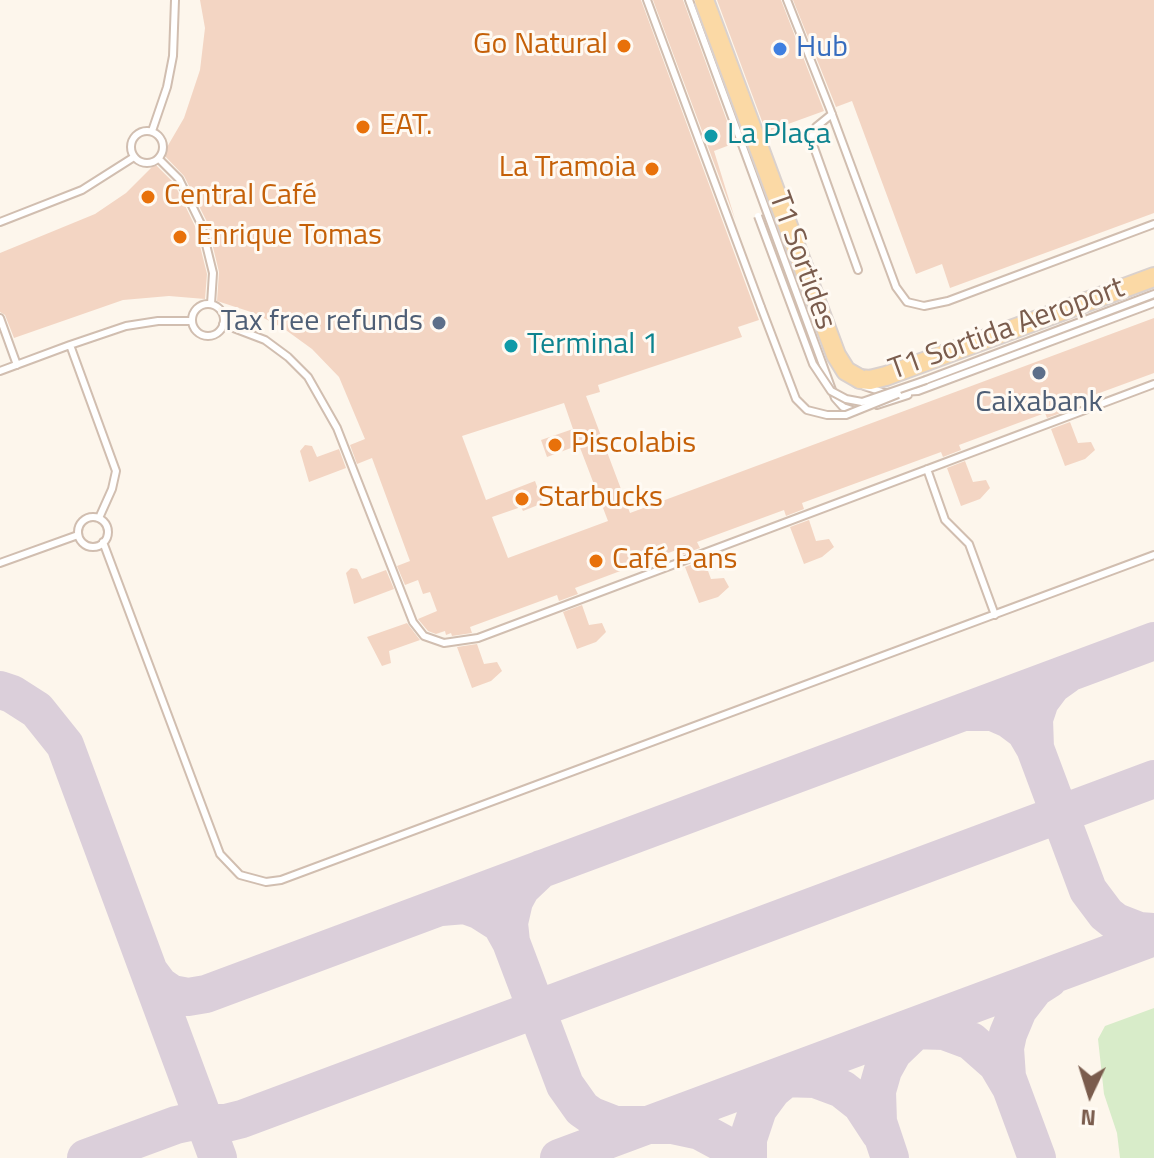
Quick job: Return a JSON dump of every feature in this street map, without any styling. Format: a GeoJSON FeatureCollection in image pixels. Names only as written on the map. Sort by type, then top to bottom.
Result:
{"type":"FeatureCollection","features":[{"type":"Feature","properties":{"kind":"main road","name":"T1 Sortides"},"geometry":{"type":"LineString","coordinates":[[704,0],[836,355],[846,371],[860,379]]}},
{"type":"Feature","properties":{"kind":"main road","name":"T1 Sortida Aeroport"},"geometry":{"type":"LineString","coordinates":[[860,379],[886,376],[1154,277]]}},
{"type":"Feature","properties":{"kind":"lane"},"geometry":{"type":"LineString","coordinates":[[152,131],[167,87],[173,56],[175,0]]}},
{"type":"Feature","properties":{"kind":"lane"},"geometry":{"type":"LineString","coordinates":[[647,0],[796,399],[807,410],[827,415],[846,415],[926,380],[1154,294]]}},
{"type":"Feature","properties":{"kind":"lane"},"geometry":{"type":"LineString","coordinates":[[689,0],[835,398],[843,407],[859,411],[1154,303]]}},
{"type":"Feature","properties":{"kind":"lane"},"geometry":{"type":"LineString","coordinates":[[713,0],[851,372],[861,384],[876,391],[895,394],[918,391]]}},
{"type":"Feature","properties":{"kind":"lane"},"geometry":{"type":"LineString","coordinates":[[787,0],[896,287],[901,296],[914,305],[948,301],[1154,224]]}},
{"type":"Feature","properties":{"kind":"lane"},"geometry":{"type":"LineString","coordinates":[[832,114],[816,127],[811,139],[858,270]]}},
{"type":"Feature","properties":{"kind":"lane"},"geometry":{"type":"LineString","coordinates":[[152,131],[161,138],[164,146],[159,159],[151,163],[142,162],[134,157],[131,149],[134,138],[141,132],[152,131]]}},
{"type":"Feature","properties":{"kind":"lane"},"geometry":{"type":"LineString","coordinates":[[0,222],[82,190],[134,157]]}},
{"type":"Feature","properties":{"kind":"lane"},"geometry":{"type":"LineString","coordinates":[[159,159],[179,179],[201,224],[213,273],[211,304]]}},
{"type":"Feature","properties":{"kind":"lane"},"geometry":{"type":"LineString","coordinates":[[758,216],[821,378],[840,397],[869,404]]}},
{"type":"Feature","properties":{"kind":"lane"},"geometry":{"type":"LineString","coordinates":[[211,304],[219,309],[223,324],[218,333],[207,336],[196,331],[191,321],[195,310],[201,305],[211,304]]}},
{"type":"Feature","properties":{"kind":"lane"},"geometry":{"type":"LineString","coordinates":[[0,318],[17,365]]}},
{"type":"Feature","properties":{"kind":"lane"},"geometry":{"type":"LineString","coordinates":[[0,371],[126,326],[158,321],[191,321]]}},
{"type":"Feature","properties":{"kind":"lane"},"geometry":{"type":"LineString","coordinates":[[223,324],[265,340],[308,377],[337,428],[413,622],[424,636],[444,643],[478,638],[1154,384]]}},
{"type":"Feature","properties":{"kind":"lane"},"geometry":{"type":"LineString","coordinates":[[70,345],[116,471],[99,518]]}},
{"type":"Feature","properties":{"kind":"lane"},"geometry":{"type":"LineString","coordinates":[[927,469],[945,520],[969,544],[995,615]]}},
{"type":"Feature","properties":{"kind":"lane"},"geometry":{"type":"LineString","coordinates":[[78,535],[82,521],[91,517],[99,518],[107,529],[103,542],[220,854],[240,875],[266,882],[281,880],[1154,555]]}},
{"type":"Feature","properties":{"kind":"lane"},"geometry":{"type":"LineString","coordinates":[[78,535],[88,545],[103,542]]}},
{"type":"Feature","properties":{"kind":"lane"},"geometry":{"type":"LineString","coordinates":[[0,563],[78,535]]}},
{"type":"Feature","properties":{"kind":"green space"},"geometry":{"type":"Polygon","coordinates":[[[1154,1008],[1154,1158],[1120,1158],[1117,1133],[1104,1094],[1098,1039],[1105,1026],[1154,1008]]]}},
{"type":"Feature","properties":{"kind":"building","name":"Terminal 1"},"geometry":{"type":"Polygon","coordinates":[[[200,0],[641,0],[759,320],[738,327],[742,337],[598,385],[600,392],[586,396],[630,513],[1154,318],[1154,373],[1064,406],[1066,411],[1047,418],[1045,413],[959,445],[961,450],[943,457],[941,452],[802,503],[804,509],[786,516],[784,510],[697,542],[700,548],[681,555],[679,549],[575,588],[578,594],[559,601],[557,595],[470,627],[472,633],[452,636],[451,633],[446,635],[445,631],[436,634],[428,631],[418,619],[437,611],[430,592],[423,594],[418,580],[405,585],[397,566],[410,561],[372,458],[357,464],[350,445],[365,439],[339,377],[312,349],[283,328],[254,313],[217,301],[219,272],[207,222],[184,176],[163,154],[184,118],[200,70],[205,28],[200,0]],[[564,403],[462,436],[486,500],[535,481],[543,503],[523,511],[521,507],[492,517],[508,558],[608,521],[579,445],[547,457],[541,440],[573,429],[564,403]]]}},
{"type":"Feature","properties":{"kind":"building"},"geometry":{"type":"Polygon","coordinates":[[[653,0],[683,0],[735,143],[714,151],[735,219],[653,0]]]}},
{"type":"Feature","properties":{"kind":"building"},"geometry":{"type":"Polygon","coordinates":[[[717,0],[781,0],[824,111],[766,132],[717,0]]]}},
{"type":"Feature","properties":{"kind":"building"},"geometry":{"type":"Polygon","coordinates":[[[793,0],[1154,0],[1154,213],[950,288],[942,264],[916,274],[852,101],[836,107],[793,0]]]}},
{"type":"Feature","properties":{"kind":"building"},"geometry":{"type":"Polygon","coordinates":[[[155,164],[174,183],[195,226],[207,274],[205,299],[169,296],[123,300],[14,338],[5,315],[0,312],[0,253],[95,214],[126,193],[155,164]]]}},
{"type":"Feature","properties":{"kind":"building"},"geometry":{"type":"Polygon","coordinates":[[[1070,422],[1078,443],[1091,442],[1095,450],[1085,459],[1065,466],[1051,429],[1070,422]]]}},
{"type":"Feature","properties":{"kind":"building"},"geometry":{"type":"Polygon","coordinates":[[[305,445],[312,446],[317,457],[339,449],[346,468],[309,482],[300,451],[305,445]]]}},
{"type":"Feature","properties":{"kind":"building"},"geometry":{"type":"Polygon","coordinates":[[[965,461],[973,482],[986,480],[990,488],[980,499],[961,506],[947,468],[965,461]]]}},
{"type":"Feature","properties":{"kind":"building"},"geometry":{"type":"Polygon","coordinates":[[[809,520],[816,541],[829,539],[834,547],[822,557],[804,564],[790,527],[809,520]]]}},
{"type":"Feature","properties":{"kind":"building"},"geometry":{"type":"Polygon","coordinates":[[[704,560],[711,579],[724,578],[729,587],[718,597],[699,603],[685,567],[704,560]]]}},
{"type":"Feature","properties":{"kind":"building"},"geometry":{"type":"Polygon","coordinates":[[[351,568],[357,569],[362,579],[386,570],[394,589],[354,604],[346,573],[351,568]]]}},
{"type":"Feature","properties":{"kind":"building"},"geometry":{"type":"Polygon","coordinates":[[[582,605],[589,625],[602,623],[606,632],[596,642],[577,649],[563,612],[582,605]]]}},
{"type":"Feature","properties":{"kind":"building"},"geometry":{"type":"Polygon","coordinates":[[[407,623],[420,640],[389,651],[391,663],[382,666],[367,637],[407,623]]]}},
{"type":"Feature","properties":{"kind":"building"},"geometry":{"type":"Polygon","coordinates":[[[477,644],[484,664],[497,662],[502,671],[491,681],[472,688],[457,647],[477,644]]]}},
{"type":"Feature","properties":{"kind":"taxiway"},"geometry":{"type":"LineString","coordinates":[[150,973],[159,985],[172,994],[188,997],[206,994],[1154,641]]}},
{"type":"Feature","properties":{"kind":"taxiway"},"geometry":{"type":"LineString","coordinates":[[966,712],[993,712],[1009,719],[1025,731],[1035,748],[1034,719],[1040,701],[1052,685],[1066,675]]}},
{"type":"Feature","properties":{"kind":"taxiway"},"geometry":{"type":"LineString","coordinates":[[0,690],[37,710],[65,745],[218,1158]]}},
{"type":"Feature","properties":{"kind":"taxiway"},"geometry":{"type":"LineString","coordinates":[[1035,748],[1088,890],[1116,922],[1139,931],[1154,932]]}},
{"type":"Feature","properties":{"kind":"taxiway"},"geometry":{"type":"LineString","coordinates":[[86,1158],[176,1125],[190,1122],[226,1123],[242,1119],[1154,779]]}},
{"type":"Feature","properties":{"kind":"taxiway"},"geometry":{"type":"LineString","coordinates":[[441,907],[465,905],[479,910],[501,924],[511,942],[509,923],[514,901],[521,888],[541,869]]}},
{"type":"Feature","properties":{"kind":"taxiway"},"geometry":{"type":"LineString","coordinates":[[559,1158],[1154,937]]}},
{"type":"Feature","properties":{"kind":"taxiway"},"geometry":{"type":"LineString","coordinates":[[511,942],[565,1085],[582,1109],[615,1125],[672,1125],[700,1131],[724,1144],[738,1158]]}},
{"type":"Feature","properties":{"kind":"taxiway"},"geometry":{"type":"LineString","coordinates":[[1037,1158],[1007,1077],[1005,1048],[1018,1010],[1035,988],[1049,979]]}},
{"type":"Feature","properties":{"kind":"taxiway"},"geometry":{"type":"LineString","coordinates":[[890,1158],[878,1122],[877,1091],[883,1070],[893,1052],[919,1027]]}},
{"type":"Feature","properties":{"kind":"taxiway"},"geometry":{"type":"LineString","coordinates":[[911,1030],[944,1031],[971,1041],[997,1064],[1010,1086]]}},
{"type":"Feature","properties":{"kind":"taxiway"},"geometry":{"type":"LineString","coordinates":[[748,1158],[748,1139],[758,1109],[772,1090],[790,1075]]}},
{"type":"Feature","properties":{"kind":"taxiway"},"geometry":{"type":"LineString","coordinates":[[781,1078],[815,1079],[842,1089],[861,1104],[880,1133]]}},
{"type":"Feature","properties":{"kind":"place","name":"Go Natural"},"geometry":{"type":"Point","coordinates":[624,46]}},
{"type":"Feature","properties":{"kind":"place","name":"Hub"},"geometry":{"type":"Point","coordinates":[780,49]}},
{"type":"Feature","properties":{"kind":"place","name":"EAT."},"geometry":{"type":"Point","coordinates":[363,127]}},
{"type":"Feature","properties":{"kind":"place","name":"La Plaça"},"geometry":{"type":"Point","coordinates":[711,136]}},
{"type":"Feature","properties":{"kind":"place","name":"La Tramoia"},"geometry":{"type":"Point","coordinates":[652,169]}},
{"type":"Feature","properties":{"kind":"place","name":"Central Café"},"geometry":{"type":"Point","coordinates":[148,197]}},
{"type":"Feature","properties":{"kind":"place","name":"Enrique Tomas"},"geometry":{"type":"Point","coordinates":[180,237]}},
{"type":"Feature","properties":{"kind":"place","name":"Tax free refunds"},"geometry":{"type":"Point","coordinates":[439,323]}},
{"type":"Feature","properties":{"kind":"place","name":"Terminal 1"},"geometry":{"type":"Point","coordinates":[511,346]}},
{"type":"Feature","properties":{"kind":"place","name":"Caixabank"},"geometry":{"type":"Point","coordinates":[1039,373]}},
{"type":"Feature","properties":{"kind":"place","name":"Piscolabis"},"geometry":{"type":"Point","coordinates":[555,445]}},
{"type":"Feature","properties":{"kind":"place","name":"Starbucks"},"geometry":{"type":"Point","coordinates":[522,499]}},
{"type":"Feature","properties":{"kind":"place","name":"Café Pans"},"geometry":{"type":"Point","coordinates":[596,561]}}]}
